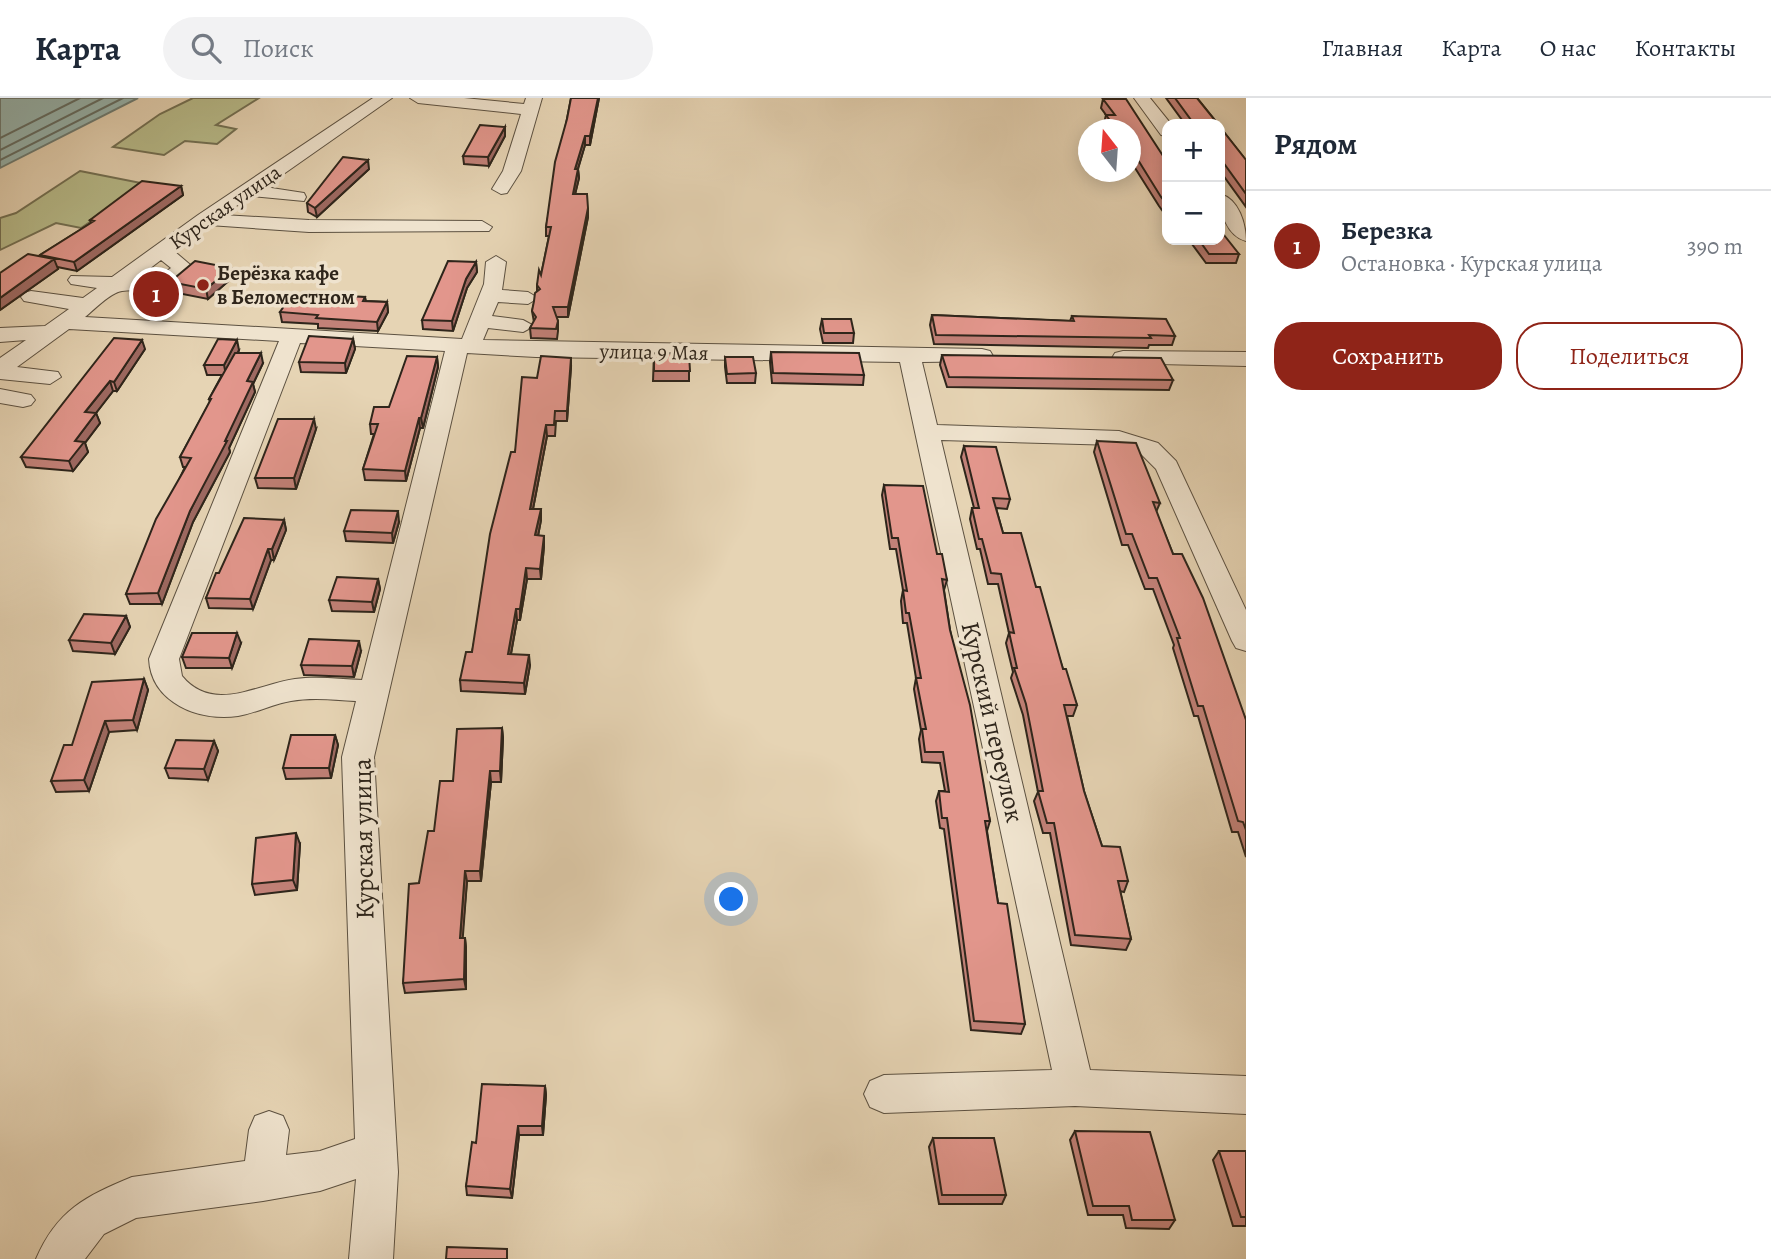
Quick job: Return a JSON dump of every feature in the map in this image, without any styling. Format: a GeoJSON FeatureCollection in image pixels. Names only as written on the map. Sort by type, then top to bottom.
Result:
{"type":"FeatureCollection","features":[{"type":"Feature","properties":{"kind":"street","name":"Курская улица"},"geometry":{"type":"LineString","coordinates":[[3,364],[205,219],[384,98]]}},
{"type":"Feature","properties":{"kind":"street"},"geometry":{"type":"LineString","coordinates":[[1142,98],[1162,124]]}},
{"type":"Feature","properties":{"kind":"street"},"geometry":{"type":"LineString","coordinates":[[415,101],[532,104],[512,171],[502,189]]}},
{"type":"Feature","properties":{"kind":"street"},"geometry":{"type":"LineString","coordinates":[[296,158],[321,161]]}},
{"type":"Feature","properties":{"kind":"street"},"geometry":{"type":"LineString","coordinates":[[249,190],[297,197]]}},
{"type":"Feature","properties":{"kind":"street"},"geometry":{"type":"LineString","coordinates":[[1225,207],[1246,235]]}},
{"type":"Feature","properties":{"kind":"street"},"geometry":{"type":"LineString","coordinates":[[205,219],[351,234],[482,227]]}},
{"type":"Feature","properties":{"kind":"street"},"geometry":{"type":"LineString","coordinates":[[78,280],[159,286],[184,268],[134,242]]}},
{"type":"Feature","properties":{"kind":"street"},"geometry":{"type":"LineString","coordinates":[[113,257],[158,254]]}},
{"type":"Feature","properties":{"kind":"street","name":"Курская улица"},"geometry":{"type":"LineString","coordinates":[[371,1259],[376,1152],[358,757],[464,346],[481,309],[490,266]]}},
{"type":"Feature","properties":{"kind":"street"},"geometry":{"type":"LineString","coordinates":[[31,297],[87,305]]}},
{"type":"Feature","properties":{"kind":"street"},"geometry":{"type":"LineString","coordinates":[[481,309],[528,298]]}},
{"type":"Feature","properties":{"kind":"street"},"geometry":{"type":"LineString","coordinates":[[481,309],[523,326]]}},
{"type":"Feature","properties":{"kind":"street"},"geometry":{"type":"LineString","coordinates":[[0,335],[51,332],[82,344]]}},
{"type":"Feature","properties":{"kind":"street","name":"улица 9 Мая"},"geometry":{"type":"LineString","coordinates":[[51,332],[292,336],[464,346],[1008,357]]}},
{"type":"Feature","properties":{"kind":"street"},"geometry":{"type":"LineString","coordinates":[[292,336],[163,667],[166,682],[211,705],[227,707],[271,698],[291,690],[374,691]]}},
{"type":"Feature","properties":{"kind":"street","name":"Курский переулок"},"geometry":{"type":"LineString","coordinates":[[910,356],[1074,1088]]}},
{"type":"Feature","properties":{"kind":"street"},"geometry":{"type":"LineString","coordinates":[[1106,358],[1246,359]]}},
{"type":"Feature","properties":{"kind":"street"},"geometry":{"type":"LineString","coordinates":[[3,364],[50,377]]}},
{"type":"Feature","properties":{"kind":"street"},"geometry":{"type":"LineString","coordinates":[[928,432],[1119,438],[1149,448],[1167,466],[1246,641]]}},
{"type":"Feature","properties":{"kind":"street"},"geometry":{"type":"LineString","coordinates":[[884,1094],[1074,1088],[1246,1095]]}},
{"type":"Feature","properties":{"kind":"street"},"geometry":{"type":"LineString","coordinates":[[263,1181],[269,1130]]}},
{"type":"Feature","properties":{"kind":"street"},"geometry":{"type":"LineString","coordinates":[[61,1253],[89,1219],[132,1198],[320,1171],[376,1152]]}},
{"type":"Feature","properties":{"kind":"green space"},"geometry":{"type":"Polygon","coordinates":[[[193,98],[259,98],[216,125],[236,129],[217,144],[185,141],[164,155],[113,147],[160,114],[193,98]]]}},
{"type":"Feature","properties":{"kind":"green space"},"geometry":{"type":"Polygon","coordinates":[[[80,171],[146,184],[81,228],[56,223],[0,250],[0,218],[16,213],[80,171]]]}},
{"type":"Feature","properties":{"kind":"water"},"geometry":{"type":"Polygon","coordinates":[[[0,98],[138,98],[0,168],[0,98]]]}},
{"type":"Feature","properties":{"kind":"building"},"geometry":{"type":"Polygon","coordinates":[[[571,98],[598,98],[590,136],[585,136],[575,169],[578,169],[573,194],[587,194],[588,208],[568,307],[553,307],[558,321],[556,329],[530,328],[536,317],[532,311],[535,293],[540,289],[537,285],[539,270],[541,275],[551,227],[546,227],[555,162],[571,98]]]}},
{"type":"Feature","properties":{"kind":"building"},"geometry":{"type":"Polygon","coordinates":[[[1175,98],[1197,98],[1214,119],[1190,119],[1175,98]]]}},
{"type":"Feature","properties":{"kind":"building"},"geometry":{"type":"Polygon","coordinates":[[[1103,99],[1126,99],[1139,119],[1109,119],[1106,115],[1115,115],[1103,99]]]}},
{"type":"Feature","properties":{"kind":"building"},"geometry":{"type":"Polygon","coordinates":[[[1141,122],[1162,154],[1161,197],[1141,165],[1141,122]]]}},
{"type":"Feature","properties":{"kind":"building"},"geometry":{"type":"Polygon","coordinates":[[[480,125],[505,127],[488,157],[463,156],[480,125]]]}},
{"type":"Feature","properties":{"kind":"building"},"geometry":{"type":"Polygon","coordinates":[[[1225,133],[1246,160],[1246,194],[1225,165],[1225,133]]]}},
{"type":"Feature","properties":{"kind":"building"},"geometry":{"type":"Polygon","coordinates":[[[343,157],[368,160],[315,208],[307,203],[343,157]]]}},
{"type":"Feature","properties":{"kind":"building"},"geometry":{"type":"Polygon","coordinates":[[[142,181],[181,186],[74,262],[40,255],[94,221],[90,220],[142,181]]]}},
{"type":"Feature","properties":{"kind":"building"},"geometry":{"type":"Polygon","coordinates":[[[1225,236],[1239,254],[1209,254],[1203,245],[1225,245],[1225,236]]]}},
{"type":"Feature","properties":{"kind":"building"},"geometry":{"type":"Polygon","coordinates":[[[28,254],[54,259],[0,298],[0,273],[28,254]]]}},
{"type":"Feature","properties":{"kind":"building"},"geometry":{"type":"Polygon","coordinates":[[[195,261],[231,268],[206,289],[170,282],[195,261]]]}},
{"type":"Feature","properties":{"kind":"building"},"geometry":{"type":"Polygon","coordinates":[[[448,261],[476,262],[466,279],[452,321],[422,320],[448,261]]]}},
{"type":"Feature","properties":{"kind":"building"},"geometry":{"type":"Polygon","coordinates":[[[293,293],[365,297],[363,301],[387,302],[377,322],[316,318],[318,315],[280,312],[293,293]]]}},
{"type":"Feature","properties":{"kind":"building"},"geometry":{"type":"Polygon","coordinates":[[[932,315],[1074,321],[1072,316],[1166,319],[1175,336],[1149,335],[1151,338],[936,335],[932,315]]]}},
{"type":"Feature","properties":{"kind":"building"},"geometry":{"type":"Polygon","coordinates":[[[822,319],[851,319],[854,333],[824,333],[822,319]]]}},
{"type":"Feature","properties":{"kind":"building"},"geometry":{"type":"Polygon","coordinates":[[[309,336],[353,339],[345,363],[299,362],[309,336]]]}},
{"type":"Feature","properties":{"kind":"building"},"geometry":{"type":"Polygon","coordinates":[[[114,338],[142,340],[114,382],[110,381],[85,412],[96,413],[75,441],[84,442],[69,461],[21,457],[114,338]]]}},
{"type":"Feature","properties":{"kind":"building"},"geometry":{"type":"Polygon","coordinates":[[[218,339],[237,340],[224,365],[204,365],[218,339]]]}},
{"type":"Feature","properties":{"kind":"building"},"geometry":{"type":"Polygon","coordinates":[[[771,352],[859,353],[864,375],[773,373],[771,352]]]}},
{"type":"Feature","properties":{"kind":"building"},"geometry":{"type":"Polygon","coordinates":[[[235,353],[261,353],[247,381],[253,382],[227,441],[190,511],[158,593],[126,594],[156,519],[191,458],[180,457],[235,353]]]}},
{"type":"Feature","properties":{"kind":"building"},"geometry":{"type":"Polygon","coordinates":[[[654,353],[689,354],[690,371],[654,371],[654,353]]]}},
{"type":"Feature","properties":{"kind":"building"},"geometry":{"type":"Polygon","coordinates":[[[942,355],[1161,358],[1173,380],[949,377],[942,355]]]}},
{"type":"Feature","properties":{"kind":"building"},"geometry":{"type":"Polygon","coordinates":[[[407,356],[437,357],[405,471],[363,469],[378,424],[370,424],[374,407],[389,407],[407,356]]]}},
{"type":"Feature","properties":{"kind":"building"},"geometry":{"type":"Polygon","coordinates":[[[541,356],[571,358],[567,411],[555,411],[554,425],[546,425],[530,509],[541,509],[535,535],[544,536],[540,569],[526,568],[520,609],[516,609],[508,654],[529,655],[524,683],[460,680],[466,652],[472,652],[490,534],[511,452],[515,452],[522,377],[537,378],[541,356]]]}},
{"type":"Feature","properties":{"kind":"building"},"geometry":{"type":"Polygon","coordinates":[[[725,357],[753,357],[756,373],[727,374],[725,357]]]}},
{"type":"Feature","properties":{"kind":"building"},"geometry":{"type":"Polygon","coordinates":[[[278,419],[314,419],[294,478],[255,478],[278,419]]]}},
{"type":"Feature","properties":{"kind":"building"},"geometry":{"type":"Polygon","coordinates":[[[1097,441],[1136,443],[1160,503],[1153,502],[1173,554],[1182,554],[1203,598],[1246,720],[1246,830],[1243,822],[1238,821],[1203,706],[1198,706],[1177,638],[1180,638],[1157,578],[1149,578],[1132,534],[1126,534],[1097,441]]]}},
{"type":"Feature","properties":{"kind":"building"},"geometry":{"type":"Polygon","coordinates":[[[964,446],[996,447],[1010,499],[993,498],[1003,533],[1021,533],[1036,587],[1040,587],[1063,669],[1066,669],[1077,705],[1064,705],[1084,791],[1102,846],[1120,847],[1128,881],[1118,881],[1131,939],[1075,935],[1054,823],[1047,823],[1038,791],[1043,791],[1026,704],[1014,668],[1017,668],[1009,632],[1014,633],[1001,574],[991,573],[982,539],[979,539],[972,508],[979,508],[964,446]]]}},
{"type":"Feature","properties":{"kind":"building"},"geometry":{"type":"Polygon","coordinates":[[[884,485],[923,486],[937,554],[942,554],[947,580],[942,579],[950,630],[970,705],[990,821],[985,821],[998,903],[1007,904],[1025,1024],[974,1021],[947,818],[942,818],[939,791],[949,792],[943,752],[925,752],[922,729],[926,729],[916,678],[921,678],[909,613],[906,613],[903,590],[907,591],[898,538],[892,538],[884,485]]]}},
{"type":"Feature","properties":{"kind":"building"},"geometry":{"type":"Polygon","coordinates":[[[351,510],[398,511],[392,533],[344,531],[351,510]]]}},
{"type":"Feature","properties":{"kind":"building"},"geometry":{"type":"Polygon","coordinates":[[[244,518],[284,520],[272,549],[268,549],[250,599],[206,598],[216,573],[219,573],[244,518]]]}},
{"type":"Feature","properties":{"kind":"building"},"geometry":{"type":"Polygon","coordinates":[[[337,577],[378,579],[372,602],[329,600],[337,577]]]}},
{"type":"Feature","properties":{"kind":"building"},"geometry":{"type":"Polygon","coordinates":[[[84,614],[126,616],[111,643],[69,640],[84,614]]]}},
{"type":"Feature","properties":{"kind":"building"},"geometry":{"type":"Polygon","coordinates":[[[192,633],[237,633],[229,658],[182,657],[192,633]]]}},
{"type":"Feature","properties":{"kind":"building"},"geometry":{"type":"Polygon","coordinates":[[[309,639],[359,641],[352,666],[301,665],[309,639]]]}},
{"type":"Feature","properties":{"kind":"building"},"geometry":{"type":"Polygon","coordinates":[[[144,679],[133,720],[105,721],[84,780],[51,781],[64,745],[72,745],[92,682],[144,679]]]}},
{"type":"Feature","properties":{"kind":"building"},"geometry":{"type":"Polygon","coordinates":[[[502,728],[500,771],[490,771],[480,871],[465,871],[460,938],[465,938],[464,979],[403,983],[409,884],[419,883],[428,831],[434,831],[440,781],[453,781],[457,729],[502,728]]]}},
{"type":"Feature","properties":{"kind":"building"},"geometry":{"type":"Polygon","coordinates":[[[291,735],[335,735],[329,768],[283,768],[291,735]]]}},
{"type":"Feature","properties":{"kind":"building"},"geometry":{"type":"Polygon","coordinates":[[[176,740],[214,741],[204,769],[165,768],[176,740]]]}},
{"type":"Feature","properties":{"kind":"building"},"geometry":{"type":"Polygon","coordinates":[[[296,833],[293,880],[252,884],[256,838],[296,833]]]}},
{"type":"Feature","properties":{"kind":"building"},"geometry":{"type":"Polygon","coordinates":[[[482,1084],[545,1086],[542,1126],[518,1126],[510,1189],[466,1186],[472,1142],[476,1143],[482,1084]]]}},
{"type":"Feature","properties":{"kind":"building"},"geometry":{"type":"Polygon","coordinates":[[[1075,1131],[1150,1132],[1175,1220],[1132,1220],[1129,1206],[1093,1206],[1075,1131]]]}},
{"type":"Feature","properties":{"kind":"building"},"geometry":{"type":"Polygon","coordinates":[[[933,1138],[994,1138],[1006,1195],[942,1195],[933,1138]]]}},
{"type":"Feature","properties":{"kind":"building"},"geometry":{"type":"Polygon","coordinates":[[[1219,1151],[1246,1151],[1246,1217],[1241,1217],[1219,1151]]]}},
{"type":"Feature","properties":{"kind":"building"},"geometry":{"type":"Polygon","coordinates":[[[447,1247],[507,1249],[507,1259],[446,1259],[447,1247]]]}},
{"type":"Feature","properties":{"kind":"place","name":"Берёзка кафе в Беломестном"},"geometry":{"type":"Point","coordinates":[203,285]}},
{"type":"Feature","properties":{"kind":"place","name":"Березка"},"geometry":{"type":"Point","coordinates":[156,294]}}]}
